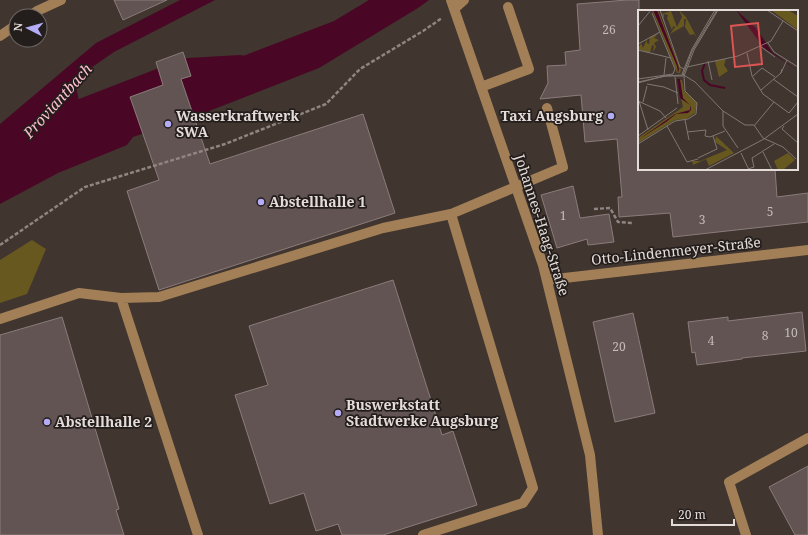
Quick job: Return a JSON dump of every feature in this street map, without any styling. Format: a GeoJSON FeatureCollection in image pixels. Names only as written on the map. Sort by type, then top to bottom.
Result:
{"type":"FeatureCollection","features":[{"type":"Feature","properties":{"kind":"street"},"geometry":{"type":"LineString","coordinates":[[44,8],[61,0]]}},
{"type":"Feature","properties":{"kind":"street"},"geometry":{"type":"LineString","coordinates":[[453,4],[464,0]]}},
{"type":"Feature","properties":{"kind":"street","name":"Johannes-Haag-Straße"},"geometry":{"type":"LineString","coordinates":[[453,4],[543,265],[590,455],[598,535]]}},
{"type":"Feature","properties":{"kind":"street"},"geometry":{"type":"LineString","coordinates":[[481,87],[529,69],[508,7]]}},
{"type":"Feature","properties":{"kind":"street"},"geometry":{"type":"LineString","coordinates":[[0,318],[79,293],[121,298],[159,297],[383,228],[451,214],[563,167],[547,108]]}},
{"type":"Feature","properties":{"kind":"street"},"geometry":{"type":"LineString","coordinates":[[423,535],[523,503],[533,488],[451,214]]}},
{"type":"Feature","properties":{"kind":"street","name":"Otto-Lindenmeyer-Straße"},"geometry":{"type":"LineString","coordinates":[[547,280],[808,250]]}},
{"type":"Feature","properties":{"kind":"street"},"geometry":{"type":"LineString","coordinates":[[121,298],[198,535]]}},
{"type":"Feature","properties":{"kind":"street"},"geometry":{"type":"LineString","coordinates":[[746,535],[729,482],[808,438]]}},
{"type":"Feature","properties":{"kind":"path"},"geometry":{"type":"LineString","coordinates":[[0,246],[85,187],[225,144],[326,104],[360,69],[423,31],[453,4]]}},
{"type":"Feature","properties":{"kind":"path"},"geometry":{"type":"LineString","coordinates":[[594,209],[610,208],[618,222],[633,223]]}},
{"type":"Feature","properties":{"kind":"shaded area"},"geometry":{"type":"Polygon","coordinates":[[[32,240],[46,249],[27,294],[0,303],[0,260],[32,240]]]}},
{"type":"Feature","properties":{"kind":"water"},"geometry":{"type":"Polygon","coordinates":[[[180,0],[215,0],[114,52],[85,72],[76,87],[81,110],[96,113],[130,101],[130,97],[191,76],[334,21],[369,0],[429,0],[319,68],[204,113],[133,137],[127,145],[58,173],[0,204],[0,124],[96,43],[180,0]]]}},
{"type":"Feature","properties":{"kind":"building"},"geometry":{"type":"Polygon","coordinates":[[[114,0],[167,0],[123,20],[114,0]]]}},
{"type":"Feature","properties":{"kind":"building"},"geometry":{"type":"Polygon","coordinates":[[[639,0],[638,170],[775,170],[777,197],[808,193],[808,222],[673,237],[670,213],[619,217],[618,197],[622,197],[617,139],[585,142],[581,95],[540,99],[548,83],[547,66],[566,65],[565,52],[580,50],[577,4],[639,0]]]}},
{"type":"Feature","properties":{"kind":"building","name":"Abstellhalle 1"},"geometry":{"type":"Polygon","coordinates":[[[183,52],[191,76],[181,79],[210,164],[363,114],[395,213],[159,290],[127,191],[159,180],[130,97],[163,85],[156,62],[183,52]]]}},
{"type":"Feature","properties":{"kind":"building"},"geometry":{"type":"Polygon","coordinates":[[[573,186],[580,218],[609,214],[614,242],[588,245],[587,239],[557,248],[541,195],[573,186]]]}},
{"type":"Feature","properties":{"kind":"building","name":"Buswerkstatt Stadtwerke Augsburg"},"geometry":{"type":"Polygon","coordinates":[[[393,280],[442,435],[453,431],[477,505],[383,535],[342,535],[338,524],[316,531],[304,493],[270,504],[235,395],[268,385],[249,326],[393,280]]]}},
{"type":"Feature","properties":{"kind":"building"},"geometry":{"type":"Polygon","coordinates":[[[802,312],[806,351],[742,358],[697,365],[695,352],[692,353],[688,322],[728,317],[728,321],[802,312]]]}},
{"type":"Feature","properties":{"kind":"building"},"geometry":{"type":"Polygon","coordinates":[[[633,313],[655,413],[615,422],[593,322],[633,313]]]}},
{"type":"Feature","properties":{"kind":"building","name":"Abstellhalle 2"},"geometry":{"type":"Polygon","coordinates":[[[62,317],[119,509],[116,510],[124,535],[0,535],[0,335],[62,317]]]}},
{"type":"Feature","properties":{"kind":"building"},"geometry":{"type":"Polygon","coordinates":[[[808,466],[808,535],[795,535],[769,487],[808,466]]]}},
{"type":"Feature","properties":{"kind":"waterway","name":"Proviantbach"},"geometry":{"type":"LineString","coordinates":[[189,69],[240,66]]}},
{"type":"Feature","properties":{"kind":"waterway","name":"Proviantbach"},"geometry":{"type":"LineString","coordinates":[[65,134],[81,110],[161,79]]}},
{"type":"Feature","properties":{"kind":"place","name":"Taxi Augsburg"},"geometry":{"type":"Point","coordinates":[611,116]}},
{"type":"Feature","properties":{"kind":"place","name":"Wasserkraftwerk SWA"},"geometry":{"type":"Point","coordinates":[168,124]}},
{"type":"Feature","properties":{"kind":"place","name":"Abstellhalle 1"},"geometry":{"type":"Point","coordinates":[261,202]}},
{"type":"Feature","properties":{"kind":"place","name":"Buswerkstatt Stadtwerke Augsburg"},"geometry":{"type":"Point","coordinates":[338,413]}},
{"type":"Feature","properties":{"kind":"place","name":"Abstellhalle 2"},"geometry":{"type":"Point","coordinates":[47,422]}}]}
